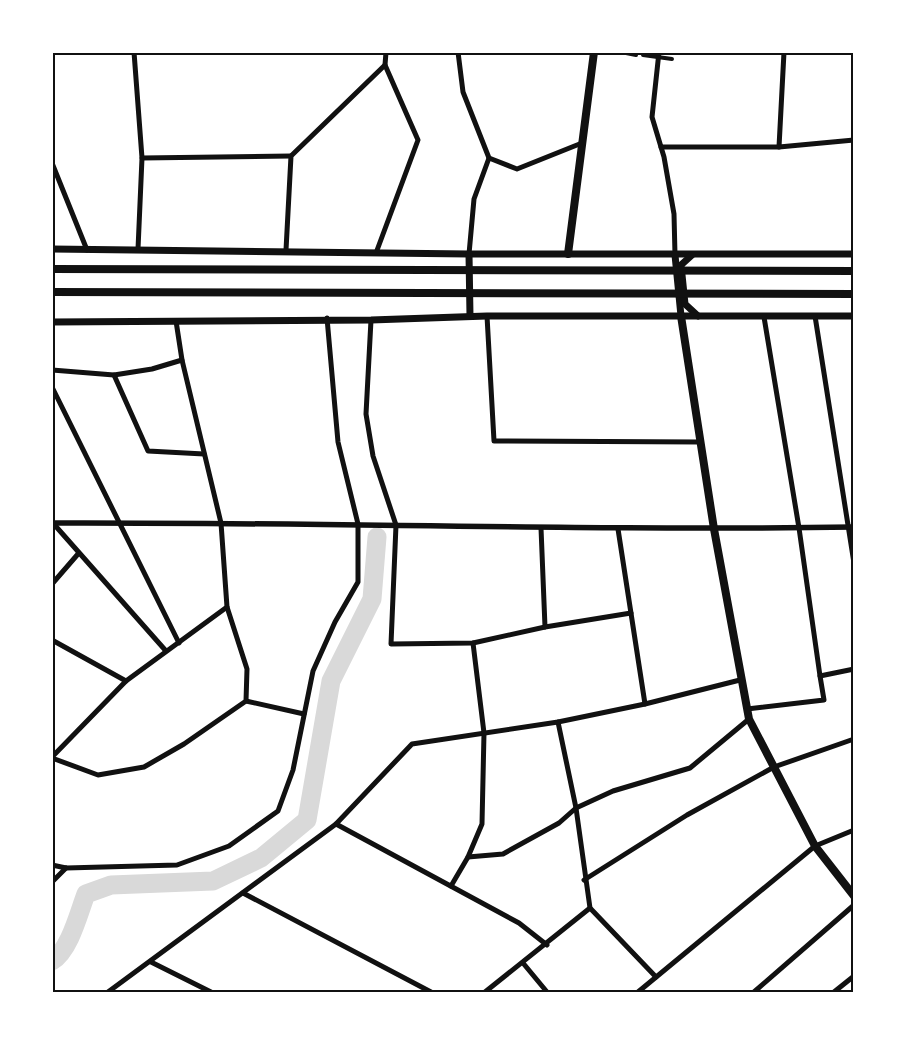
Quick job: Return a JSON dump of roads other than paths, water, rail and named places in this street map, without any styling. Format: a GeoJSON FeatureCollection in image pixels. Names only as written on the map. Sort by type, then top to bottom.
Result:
{"type":"FeatureCollection","features":[{"type":"Feature","properties":{"kind":"main road"},"geometry":{"type":"LineString","coordinates":[[568,254],[594,52]]}},
{"type":"Feature","properties":{"kind":"main road"},"geometry":{"type":"LineString","coordinates":[[52,249],[286,250],[469,254],[854,254]]}},
{"type":"Feature","properties":{"kind":"main road"},"geometry":{"type":"LineString","coordinates":[[469,254],[470,316]]}},
{"type":"Feature","properties":{"kind":"main road"},"geometry":{"type":"LineString","coordinates":[[675,255],[699,442],[740,680],[749,719],[815,846],[854,896]]}},
{"type":"Feature","properties":{"kind":"main road"},"geometry":{"type":"LineString","coordinates":[[692,255],[681,265],[685,304],[698,316]]}},
{"type":"Feature","properties":{"kind":"main road"},"geometry":{"type":"LineString","coordinates":[[52,269],[854,271]]}},
{"type":"Feature","properties":{"kind":"main road"},"geometry":{"type":"LineString","coordinates":[[52,292],[854,294]]}},
{"type":"Feature","properties":{"kind":"main road"},"geometry":{"type":"LineString","coordinates":[[52,322],[328,318],[371,320],[470,316],[854,316]]}},
{"type":"Feature","properties":{"kind":"street"},"geometry":{"type":"LineString","coordinates":[[134,52],[142,158],[138,249]]}},
{"type":"Feature","properties":{"kind":"street"},"geometry":{"type":"LineString","coordinates":[[376,253],[418,140],[385,65],[386,52]]}},
{"type":"Feature","properties":{"kind":"street"},"geometry":{"type":"LineString","coordinates":[[458,52],[463,92],[488,158],[474,199],[469,254]]}},
{"type":"Feature","properties":{"kind":"street"},"geometry":{"type":"LineString","coordinates":[[621,52],[636,55]]}},
{"type":"Feature","properties":{"kind":"street"},"geometry":{"type":"LineString","coordinates":[[659,52],[652,117],[661,147],[674,214],[675,255]]}},
{"type":"Feature","properties":{"kind":"street"},"geometry":{"type":"LineString","coordinates":[[779,147],[784,52]]}},
{"type":"Feature","properties":{"kind":"street"},"geometry":{"type":"LineString","coordinates":[[642,55],[672,58]]}},
{"type":"Feature","properties":{"kind":"street"},"geometry":{"type":"LineString","coordinates":[[286,250],[291,156],[385,65]]}},
{"type":"Feature","properties":{"kind":"street"},"geometry":{"type":"LineString","coordinates":[[661,147],[779,147],[854,140]]}},
{"type":"Feature","properties":{"kind":"street"},"geometry":{"type":"LineString","coordinates":[[488,158],[517,169],[582,143]]}},
{"type":"Feature","properties":{"kind":"street"},"geometry":{"type":"LineString","coordinates":[[142,158],[291,156]]}},
{"type":"Feature","properties":{"kind":"street"},"geometry":{"type":"LineString","coordinates":[[52,163],[87,250]]}},
{"type":"Feature","properties":{"kind":"street"},"geometry":{"type":"LineString","coordinates":[[487,316],[494,441],[699,442]]}},
{"type":"Feature","properties":{"kind":"street"},"geometry":{"type":"LineString","coordinates":[[747,710],[824,700],[799,528],[764,316]]}},
{"type":"Feature","properties":{"kind":"street"},"geometry":{"type":"LineString","coordinates":[[815,316],[851,527],[854,563]]}},
{"type":"Feature","properties":{"kind":"street"},"geometry":{"type":"LineString","coordinates":[[52,865],[66,868],[178,865],[229,846],[278,811],[293,770],[313,671],[335,622],[358,582],[358,524],[338,442],[328,318]]}},
{"type":"Feature","properties":{"kind":"street"},"geometry":{"type":"LineString","coordinates":[[371,320],[366,414],[373,456],[396,525],[391,644],[474,643],[545,627],[631,613]]}},
{"type":"Feature","properties":{"kind":"street"},"geometry":{"type":"LineString","coordinates":[[176,321],[182,360],[221,524],[227,607],[247,669],[246,701]]}},
{"type":"Feature","properties":{"kind":"street"},"geometry":{"type":"LineString","coordinates":[[52,370],[114,375],[152,369],[182,360]]}},
{"type":"Feature","properties":{"kind":"street"},"geometry":{"type":"LineString","coordinates":[[114,375],[148,451],[204,454]]}},
{"type":"Feature","properties":{"kind":"street"},"geometry":{"type":"LineString","coordinates":[[52,388],[179,642]]}},
{"type":"Feature","properties":{"kind":"street"},"geometry":{"type":"LineString","coordinates":[[53,523],[358,524],[618,529],[851,527]]}},
{"type":"Feature","properties":{"kind":"street"},"geometry":{"type":"LineString","coordinates":[[53,523],[78,554],[166,651]]}},
{"type":"Feature","properties":{"kind":"street"},"geometry":{"type":"LineString","coordinates":[[541,528],[545,627]]}},
{"type":"Feature","properties":{"kind":"street"},"geometry":{"type":"LineString","coordinates":[[618,529],[645,704]]}},
{"type":"Feature","properties":{"kind":"street"},"geometry":{"type":"LineString","coordinates":[[52,584],[78,554]]}},
{"type":"Feature","properties":{"kind":"street"},"geometry":{"type":"LineString","coordinates":[[227,607],[126,681],[52,758],[98,775],[144,767],[184,744],[246,701],[304,714]]}},
{"type":"Feature","properties":{"kind":"street"},"geometry":{"type":"LineString","coordinates":[[52,640],[126,681]]}},
{"type":"Feature","properties":{"kind":"street"},"geometry":{"type":"LineString","coordinates":[[451,886],[468,857],[482,824],[484,733],[474,643]]}},
{"type":"Feature","properties":{"kind":"street"},"geometry":{"type":"LineString","coordinates":[[820,676],[854,669]]}},
{"type":"Feature","properties":{"kind":"street"},"geometry":{"type":"LineString","coordinates":[[108,992],[336,824],[412,744],[558,722],[645,704],[740,680]]}},
{"type":"Feature","properties":{"kind":"street"},"geometry":{"type":"LineString","coordinates":[[468,857],[502,854],[559,823],[576,808],[613,791],[690,768],[749,719]]}},
{"type":"Feature","properties":{"kind":"street"},"geometry":{"type":"LineString","coordinates":[[558,722],[576,808],[584,880],[590,908],[656,977]]}},
{"type":"Feature","properties":{"kind":"street"},"geometry":{"type":"LineString","coordinates":[[584,880],[687,815],[774,767],[854,739]]}},
{"type":"Feature","properties":{"kind":"street"},"geometry":{"type":"LineString","coordinates":[[336,824],[520,924],[547,945]]}},
{"type":"Feature","properties":{"kind":"street"},"geometry":{"type":"LineString","coordinates":[[638,992],[815,846],[854,830]]}},
{"type":"Feature","properties":{"kind":"street"},"geometry":{"type":"LineString","coordinates":[[52,882],[66,868]]}},
{"type":"Feature","properties":{"kind":"street"},"geometry":{"type":"LineString","coordinates":[[243,893],[431,992]]}},
{"type":"Feature","properties":{"kind":"street"},"geometry":{"type":"LineString","coordinates":[[754,992],[854,905]]}},
{"type":"Feature","properties":{"kind":"street"},"geometry":{"type":"LineString","coordinates":[[485,992],[547,945],[590,908]]}},
{"type":"Feature","properties":{"kind":"street"},"geometry":{"type":"LineString","coordinates":[[151,962],[212,992]]}},
{"type":"Feature","properties":{"kind":"street"},"geometry":{"type":"LineString","coordinates":[[523,963],[547,992]]}},
{"type":"Feature","properties":{"kind":"street"},"geometry":{"type":"LineString","coordinates":[[834,992],[854,976]]}},
{"type":"Feature","properties":{"kind":"waterway"},"geometry":{"type":"LineString","coordinates":[[52,961],[58,956],[69,940],[86,894],[111,885],[213,881],[261,858],[307,820],[331,681],[372,599],[377,537]]}}]}
